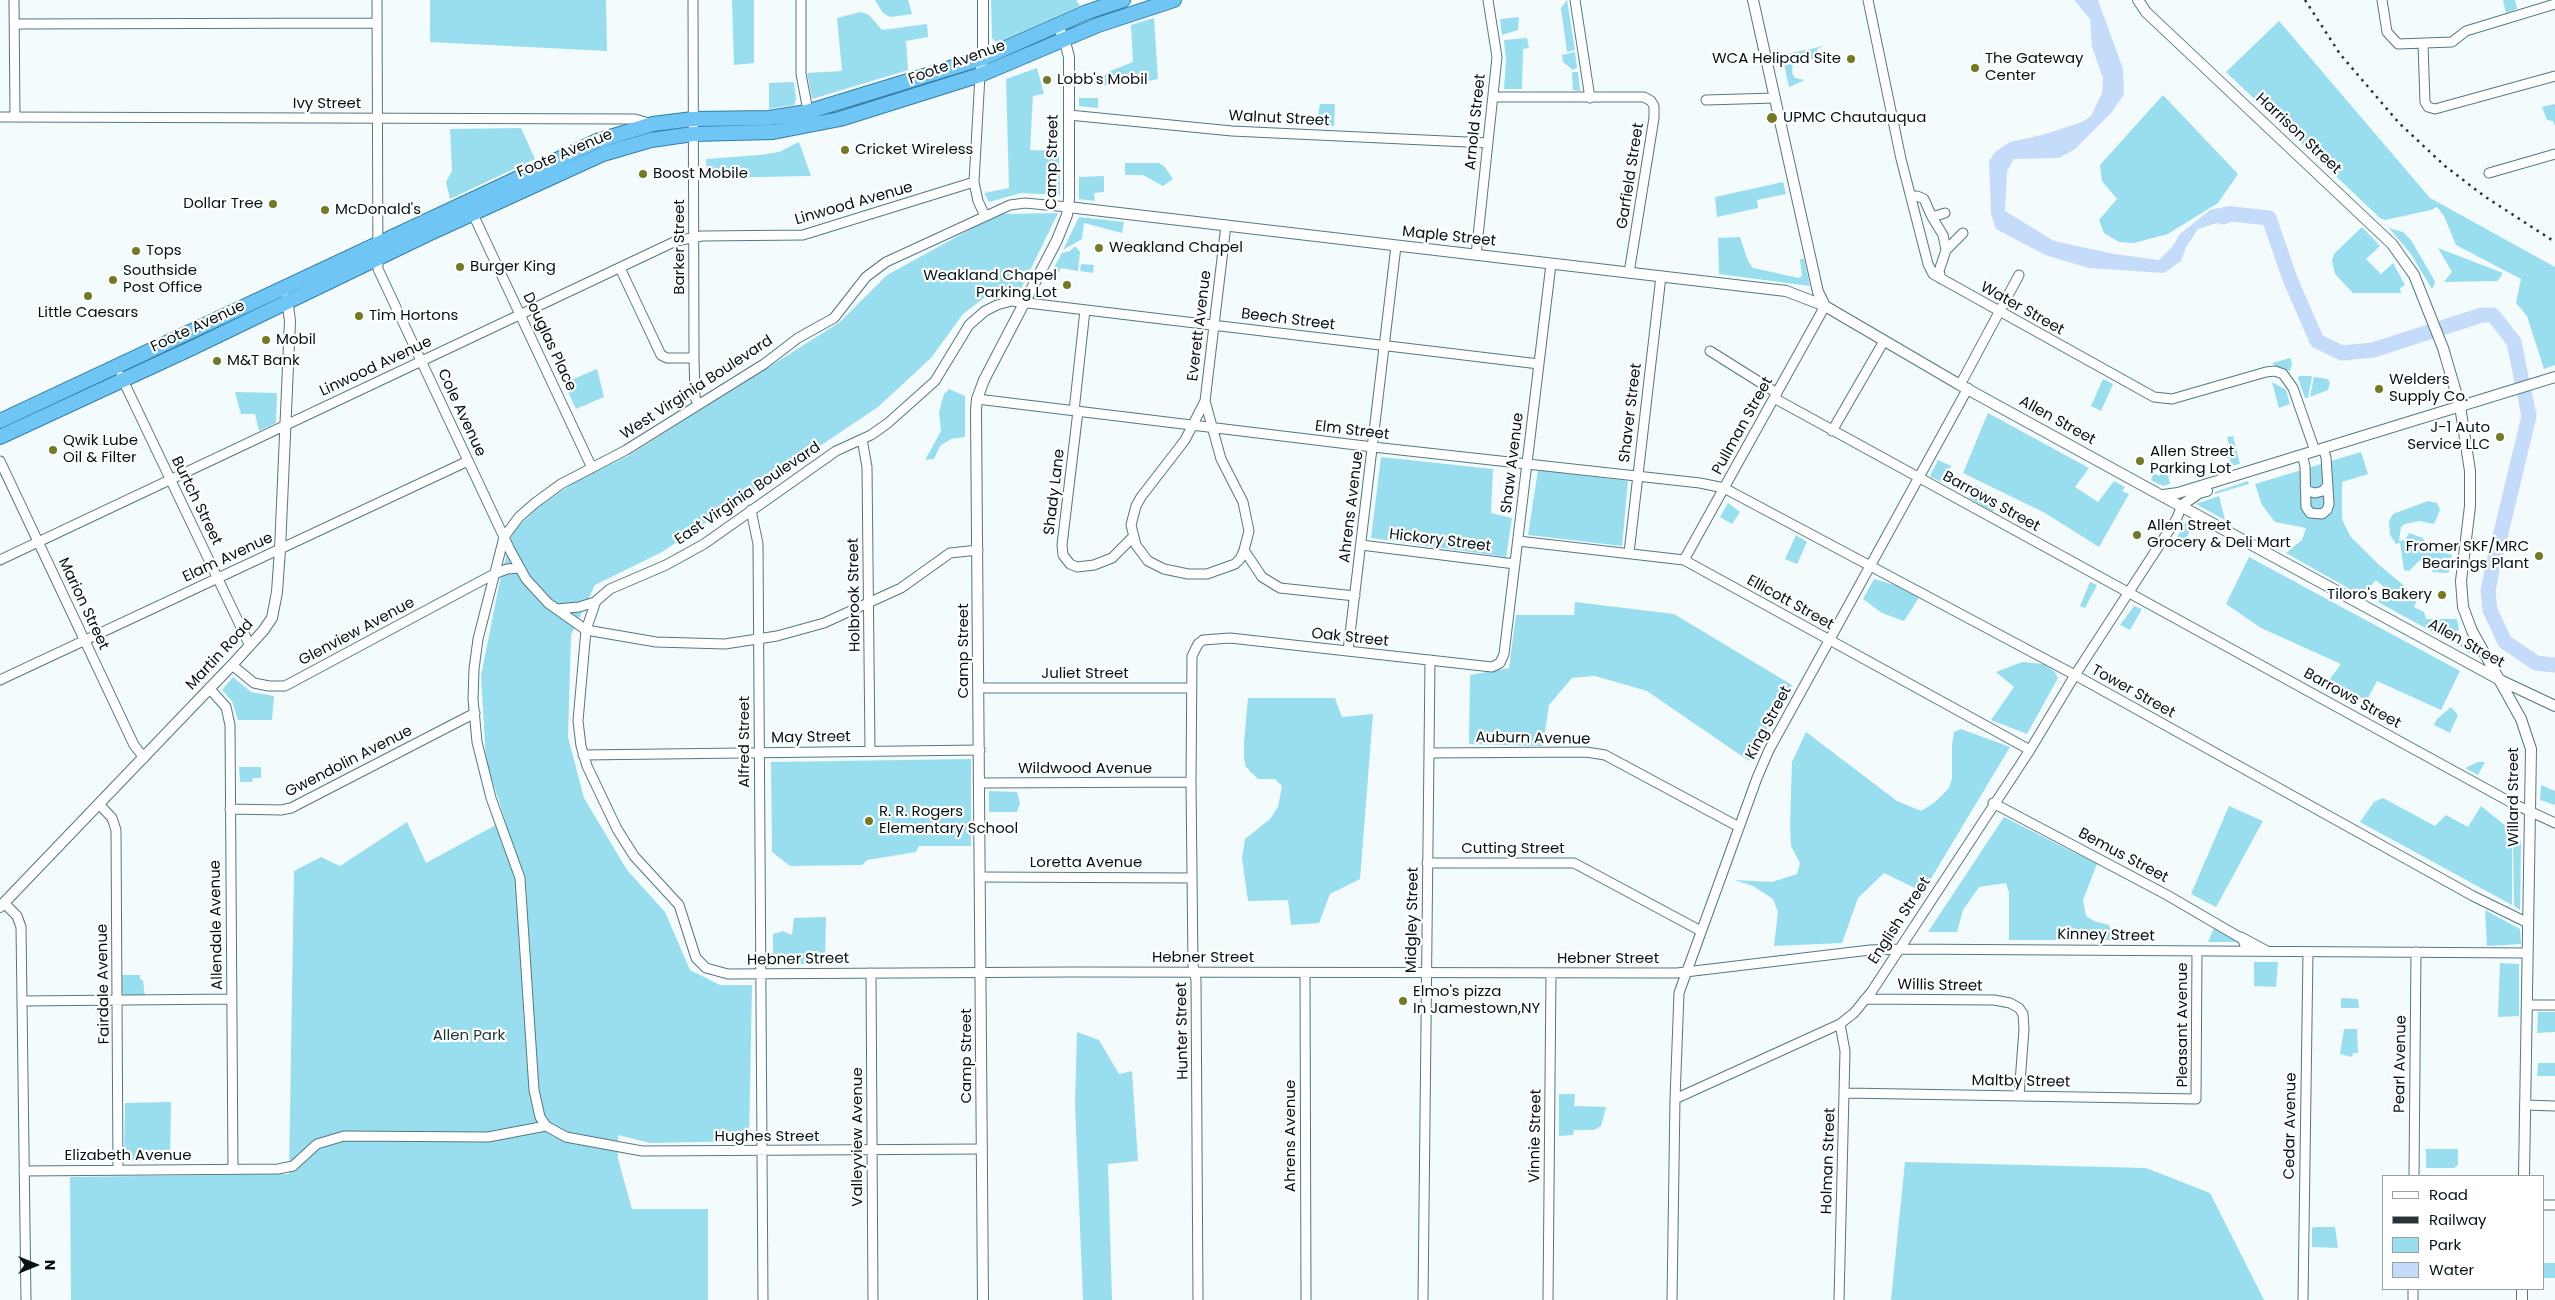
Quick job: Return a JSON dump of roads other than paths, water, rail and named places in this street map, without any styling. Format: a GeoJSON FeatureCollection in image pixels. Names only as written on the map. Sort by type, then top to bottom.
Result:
{"type":"FeatureCollection","features":[{"type":"Feature","properties":{"kind":"highway","name":"Foote Avenue"},"geometry":{"type":"LineString","coordinates":[[470,207],[570,152],[618,134],[653,124],[693,119],[769,118],[807,112],[983,58],[1057,25],[1125,4],[1174,0]]}},
{"type":"Feature","properties":{"kind":"highway","name":"Foote Avenue"},"geometry":{"type":"LineString","coordinates":[[0,437],[283,288],[377,251],[470,207],[617,148],[651,140],[694,134],[773,132],[811,126],[980,75],[1064,38],[1125,4]]}},
{"type":"Feature","properties":{"kind":"highway","name":"Foote Avenue"},"geometry":{"type":"LineString","coordinates":[[0,421],[288,302],[377,251]]}},
{"type":"Feature","properties":{"kind":"street"},"geometry":{"type":"LineString","coordinates":[[14,0],[15,117]]}},
{"type":"Feature","properties":{"kind":"street","name":"Cole Avenue"},"geometry":{"type":"LineString","coordinates":[[377,0],[378,269],[520,568],[536,591],[555,608],[586,630]]}},
{"type":"Feature","properties":{"kind":"street","name":"Barker Street"},"geometry":{"type":"LineString","coordinates":[[693,0],[694,358],[695,397],[698,404]]}},
{"type":"Feature","properties":{"kind":"street"},"geometry":{"type":"LineString","coordinates":[[801,0],[801,74],[811,126]]}},
{"type":"Feature","properties":{"kind":"street"},"geometry":{"type":"LineString","coordinates":[[983,0],[983,58],[980,75],[974,182],[978,201],[985,216]]}},
{"type":"Feature","properties":{"kind":"street","name":"Arnold Street"},"geometry":{"type":"LineString","coordinates":[[1476,251],[1497,57],[1488,0]]}},
{"type":"Feature","properties":{"kind":"street"},"geometry":{"type":"LineString","coordinates":[[1493,97],[1590,98],[1575,0]]}},
{"type":"Feature","properties":{"kind":"street"},"geometry":{"type":"LineString","coordinates":[[1753,0],[1818,292],[1825,306]]}},
{"type":"Feature","properties":{"kind":"street","name":"Water Street"},"geometry":{"type":"LineString","coordinates":[[1868,0],[1911,196],[1930,270],[1941,279],[1999,312],[2154,397],[2164,400],[2276,371],[2283,374],[2293,388],[2319,450],[2326,457],[2328,508],[2325,512],[2317,515],[2310,513],[2306,507],[2304,487]]}},
{"type":"Feature","properties":{"kind":"street","name":"Harrison Street"},"geometry":{"type":"LineString","coordinates":[[2138,0],[2146,12],[2392,244],[2414,275],[2426,299],[2460,406]]}},
{"type":"Feature","properties":{"kind":"street"},"geometry":{"type":"LineString","coordinates":[[2382,0],[2387,32],[2393,42],[2398,44],[2452,42],[2466,31],[2555,4]]}},
{"type":"Feature","properties":{"kind":"street"},"geometry":{"type":"LineString","coordinates":[[15,24],[377,23]]}},
{"type":"Feature","properties":{"kind":"street","name":"Camp Street"},"geometry":{"type":"LineString","coordinates":[[983,1300],[977,399],[984,380],[1063,227],[1068,207],[1069,57],[1064,38],[1057,25]]}},
{"type":"Feature","properties":{"kind":"street"},"geometry":{"type":"LineString","coordinates":[[2423,44],[2425,102],[2428,106],[2436,109],[2555,76]]}},
{"type":"Feature","properties":{"kind":"street","name":"Garfield Street"},"geometry":{"type":"LineString","coordinates":[[1590,98],[1644,98],[1651,101],[1654,106],[1654,118],[1629,273]]}},
{"type":"Feature","properties":{"kind":"street"},"geometry":{"type":"LineString","coordinates":[[1706,100],[1775,98]]}},
{"type":"Feature","properties":{"kind":"street","name":"Walnut Street"},"geometry":{"type":"LineString","coordinates":[[1069,114],[1232,131],[1488,143]]}},
{"type":"Feature","properties":{"kind":"street","name":"Ivy Street"},"geometry":{"type":"LineString","coordinates":[[0,117],[635,119],[653,124]]}},
{"type":"Feature","properties":{"kind":"street"},"geometry":{"type":"LineString","coordinates":[[2489,173],[2555,154]]}},
{"type":"Feature","properties":{"kind":"street","name":"Linwood Avenue"},"geometry":{"type":"LineString","coordinates":[[0,560],[170,478],[676,241],[693,237],[803,235],[974,182]]}},
{"type":"Feature","properties":{"kind":"street"},"geometry":{"type":"LineString","coordinates":[[1911,196],[1924,199],[1932,217],[1943,234],[1946,250]]}},
{"type":"Feature","properties":{"kind":"street","name":"West Virginia Boulevard"},"geometry":{"type":"LineString","coordinates":[[546,1126],[540,1117],[534,1090],[520,878],[491,798],[477,742],[474,713],[473,687],[476,652],[504,536],[519,517],[535,502],[561,484],[626,450],[764,364],[809,331],[834,318],[866,277],[878,267],[1010,204],[1020,203],[1068,207]]}},
{"type":"Feature","properties":{"kind":"street","name":"Douglas Place"},"geometry":{"type":"LineString","coordinates":[[470,207],[592,468]]}},
{"type":"Feature","properties":{"kind":"street","name":"Maple Street"},"geometry":{"type":"LineString","coordinates":[[1068,207],[1396,246],[1476,251],[1551,264],[1786,291],[1825,306]]}},
{"type":"Feature","properties":{"kind":"street"},"geometry":{"type":"LineString","coordinates":[[1932,217],[1945,213]]}},
{"type":"Feature","properties":{"kind":"street","name":"Everett Avenue"},"geometry":{"type":"LineString","coordinates":[[1205,401],[1226,225]]}},
{"type":"Feature","properties":{"kind":"street"},"geometry":{"type":"LineString","coordinates":[[1941,279],[1939,270],[1946,250],[1963,233]]}},
{"type":"Feature","properties":{"kind":"street","name":"Ahrens Avenue"},"geometry":{"type":"LineString","coordinates":[[1348,652],[1396,246]]}},
{"type":"Feature","properties":{"kind":"street","name":"Shaw Avenue"},"geometry":{"type":"LineString","coordinates":[[1500,664],[1504,654],[1551,264]]}},
{"type":"Feature","properties":{"kind":"street"},"geometry":{"type":"LineString","coordinates":[[620,268],[661,354],[667,358],[694,358]]}},
{"type":"Feature","properties":{"kind":"street","name":"King Street"},"geometry":{"type":"LineString","coordinates":[[1675,1099],[1677,1003],[1738,827],[1769,750],[1920,479],[1999,312],[2020,275]]}},
{"type":"Feature","properties":{"kind":"street","name":"Shaver Street"},"geometry":{"type":"LineString","coordinates":[[1629,553],[1661,276]]}},
{"type":"Feature","properties":{"kind":"street","name":"Martin Road"},"geometry":{"type":"LineString","coordinates":[[2,905],[144,758],[250,646],[269,623],[274,612],[280,549],[290,321],[288,302],[283,288]]}},
{"type":"Feature","properties":{"kind":"street","name":"East Virginia Boulevard"},"geometry":{"type":"LineString","coordinates":[[595,602],[610,589],[666,565],[704,544],[836,451],[862,439],[888,423],[935,381],[964,333],[976,318],[1004,302],[1025,303]]}},
{"type":"Feature","properties":{"kind":"street","name":"Beech Street"},"geometry":{"type":"LineString","coordinates":[[1025,303],[1539,364]]}},
{"type":"Feature","properties":{"kind":"street","name":"Allen Street"},"geometry":{"type":"LineString","coordinates":[[1825,306],[1964,387],[2502,681],[2555,706]]}},
{"type":"Feature","properties":{"kind":"street","name":"Pullman Street"},"geometry":{"type":"LineString","coordinates":[[1684,560],[1825,306]]}},
{"type":"Feature","properties":{"kind":"street","name":"Shady Lane"},"geometry":{"type":"LineString","coordinates":[[1085,310],[1062,545],[1063,555],[1070,564],[1078,566],[1094,565],[1112,558],[1133,538]]}},
{"type":"Feature","properties":{"kind":"street"},"geometry":{"type":"LineString","coordinates":[[1832,431],[1884,341]]}},
{"type":"Feature","properties":{"kind":"street","name":"Barrows Street"},"geometry":{"type":"LineString","coordinates":[[1710,351],[1832,431],[2530,812],[2555,823]]}},
{"type":"Feature","properties":{"kind":"street","name":"Burtch Street"},"geometry":{"type":"LineString","coordinates":[[120,373],[250,646]]}},
{"type":"Feature","properties":{"kind":"street"},"geometry":{"type":"LineString","coordinates":[[2162,495],[2189,490],[2552,378]]}},
{"type":"Feature","properties":{"kind":"street","name":"Elm Street"},"geometry":{"type":"LineString","coordinates":[[977,399],[1637,478],[1700,483],[1724,488]]}},
{"type":"Feature","properties":{"kind":"street"},"geometry":{"type":"LineString","coordinates":[[1205,401],[1221,459],[1246,513],[1248,531],[1240,559],[1226,568],[1207,574],[1188,574],[1164,569],[1148,561],[1136,545],[1133,538],[1132,525],[1136,506],[1146,489],[1171,461],[1194,425],[1205,401]]}},
{"type":"Feature","properties":{"kind":"street","name":"Willard Street"},"geometry":{"type":"LineString","coordinates":[[2460,406],[2471,486],[2461,595],[2469,624],[2502,681],[2530,740],[2524,1175]]}},
{"type":"Feature","properties":{"kind":"street","name":"Holbrook Street"},"geometry":{"type":"LineString","coordinates":[[862,439],[867,467],[870,751]]}},
{"type":"Feature","properties":{"kind":"street"},"geometry":{"type":"LineString","coordinates":[[2302,455],[2305,466],[2304,487],[2308,491],[2315,493],[2322,491],[2328,485]]}},
{"type":"Feature","properties":{"kind":"street","name":"Marion Street"},"geometry":{"type":"LineString","coordinates":[[0,461],[134,744],[144,758]]}},
{"type":"Feature","properties":{"kind":"street","name":"Elam Avenue"},"geometry":{"type":"LineString","coordinates":[[0,680],[468,461]]}},
{"type":"Feature","properties":{"kind":"street"},"geometry":{"type":"LineString","coordinates":[[2182,505],[2199,493],[2218,487],[2219,480]]}},
{"type":"Feature","properties":{"kind":"street","name":"Tower Street"},"geometry":{"type":"LineString","coordinates":[[1724,488],[2075,675],[2473,896],[2528,923]]}},
{"type":"Feature","properties":{"kind":"street"},"geometry":{"type":"LineString","coordinates":[[2182,505],[2189,490]]}},
{"type":"Feature","properties":{"kind":"street","name":"English Street"},"geometry":{"type":"LineString","coordinates":[[1675,1099],[1840,1024],[1866,999],[1993,803],[2030,750],[2075,675],[2177,518],[2182,505]]}},
{"type":"Feature","properties":{"kind":"street","name":"Alfred Street"},"geometry":{"type":"LineString","coordinates":[[751,510],[758,544],[762,974]]}},
{"type":"Feature","properties":{"kind":"street","name":"Ellicott Street"},"geometry":{"type":"LineString","coordinates":[[1518,541],[1684,560],[2030,750]]}},
{"type":"Feature","properties":{"kind":"street","name":"Hickory Street"},"geometry":{"type":"LineString","coordinates":[[1362,545],[1515,564]]}},
{"type":"Feature","properties":{"kind":"street"},"geometry":{"type":"LineString","coordinates":[[586,630],[647,641],[681,644],[726,644],[803,630],[868,604],[901,588],[950,554],[978,550]]}},
{"type":"Feature","properties":{"kind":"street"},"geometry":{"type":"LineString","coordinates":[[1244,550],[1262,578],[1280,588],[1355,596]]}},
{"type":"Feature","properties":{"kind":"street"},"geometry":{"type":"LineString","coordinates":[[494,574],[507,569],[520,568]]}},
{"type":"Feature","properties":{"kind":"street","name":"Glenview Avenue"},"geometry":{"type":"LineString","coordinates":[[232,665],[258,685],[285,686],[494,574]]}},
{"type":"Feature","properties":{"kind":"street"},"geometry":{"type":"LineString","coordinates":[[555,608],[570,608],[595,602]]}},
{"type":"Feature","properties":{"kind":"street"},"geometry":{"type":"LineString","coordinates":[[583,755],[578,721],[586,630],[595,602]]}},
{"type":"Feature","properties":{"kind":"street","name":"Oak Street"},"geometry":{"type":"LineString","coordinates":[[1198,644],[1210,638],[1230,638],[1492,666],[1500,664]]}},
{"type":"Feature","properties":{"kind":"street","name":"Hunter Street"},"geometry":{"type":"LineString","coordinates":[[1198,644],[1192,656],[1190,782],[1195,972],[1198,1300]]}},
{"type":"Feature","properties":{"kind":"street","name":"Midgley Street"},"geometry":{"type":"LineString","coordinates":[[1423,1300],[1430,660]]}},
{"type":"Feature","properties":{"kind":"street","name":"Allendale Avenue"},"geometry":{"type":"LineString","coordinates":[[209,688],[228,712],[233,1169]]}},
{"type":"Feature","properties":{"kind":"street","name":"Juliet Street"},"geometry":{"type":"LineString","coordinates":[[979,688],[1191,688]]}},
{"type":"Feature","properties":{"kind":"street","name":"Gwendolin Avenue"},"geometry":{"type":"LineString","coordinates":[[230,809],[281,810],[291,808],[474,713]]}},
{"type":"Feature","properties":{"kind":"street","name":"May Street"},"geometry":{"type":"LineString","coordinates":[[583,755],[980,750]]}},
{"type":"Feature","properties":{"kind":"street","name":"Auburn Avenue"},"geometry":{"type":"LineString","coordinates":[[1429,753],[1586,752],[1605,755],[1738,827]]}},
{"type":"Feature","properties":{"kind":"street","name":"Hebner Street"},"geometry":{"type":"LineString","coordinates":[[583,755],[616,830],[645,870],[679,905],[696,958],[702,965],[720,974],[981,972],[1686,973]]}},
{"type":"Feature","properties":{"kind":"street","name":"Wildwood Avenue"},"geometry":{"type":"LineString","coordinates":[[980,783],[1190,782]]}},
{"type":"Feature","properties":{"kind":"street","name":"Bemus Street"},"geometry":{"type":"LineString","coordinates":[[1993,803],[2167,895],[2244,941],[2247,951]]}},
{"type":"Feature","properties":{"kind":"street","name":"Fairdale Avenue"},"geometry":{"type":"LineString","coordinates":[[99,804],[112,818],[116,830],[118,1170]]}},
{"type":"Feature","properties":{"kind":"street","name":"Cutting Street"},"geometry":{"type":"LineString","coordinates":[[1427,863],[1574,863],[1702,930]]}},
{"type":"Feature","properties":{"kind":"street","name":"Loretta Avenue"},"geometry":{"type":"LineString","coordinates":[[980,876],[1192,878]]}},
{"type":"Feature","properties":{"kind":"street"},"geometry":{"type":"LineString","coordinates":[[2,905],[17,916],[21,927],[26,1300]]}},
{"type":"Feature","properties":{"kind":"street","name":"Bemus Street"},"geometry":{"type":"LineString","coordinates":[[2238,937],[2246,938],[2268,951]]}},
{"type":"Feature","properties":{"kind":"street","name":"Kinney Street"},"geometry":{"type":"LineString","coordinates":[[1686,973],[1870,950],[1899,949],[2528,953]]}},
{"type":"Feature","properties":{"kind":"street","name":"Pleasant Avenue"},"geometry":{"type":"LineString","coordinates":[[2196,1099],[2197,952]]}},
{"type":"Feature","properties":{"kind":"street","name":"Cedar Avenue"},"geometry":{"type":"LineString","coordinates":[[2303,1300],[2308,952]]}},
{"type":"Feature","properties":{"kind":"street","name":"Pearl Avenue"},"geometry":{"type":"LineString","coordinates":[[2414,1175],[2416,952]]}},
{"type":"Feature","properties":{"kind":"street","name":"Valleyview Avenue"},"geometry":{"type":"LineString","coordinates":[[871,973],[873,1300]]}},
{"type":"Feature","properties":{"kind":"street","name":"Ahrens Avenue"},"geometry":{"type":"LineString","coordinates":[[1305,973],[1306,1300]]}},
{"type":"Feature","properties":{"kind":"street","name":"Vinnie Street"},"geometry":{"type":"LineString","coordinates":[[1548,1300],[1552,973]]}},
{"type":"Feature","properties":{"kind":"street"},"geometry":{"type":"LineString","coordinates":[[762,974],[763,1300]]}},
{"type":"Feature","properties":{"kind":"street"},"geometry":{"type":"LineString","coordinates":[[22,1001],[232,999]]}},
{"type":"Feature","properties":{"kind":"street","name":"Willis Street"},"geometry":{"type":"LineString","coordinates":[[1866,999],[1994,1000],[2014,1005],[2022,1014],[2024,1030],[2019,1096]]}},
{"type":"Feature","properties":{"kind":"street"},"geometry":{"type":"LineString","coordinates":[[2527,1004],[2555,1005]]}},
{"type":"Feature","properties":{"kind":"street","name":"Holman Street"},"geometry":{"type":"LineString","coordinates":[[1839,1300],[1845,1093],[1845,1051],[1840,1024]]}},
{"type":"Feature","properties":{"kind":"street","name":"Maltby Street"},"geometry":{"type":"LineString","coordinates":[[1845,1093],[2196,1099]]}},
{"type":"Feature","properties":{"kind":"street"},"geometry":{"type":"LineString","coordinates":[[1672,1300],[1675,1099]]}},
{"type":"Feature","properties":{"kind":"street"},"geometry":{"type":"LineString","coordinates":[[2525,1105],[2555,1106]]}},
{"type":"Feature","properties":{"kind":"street","name":"Hughes Street"},"geometry":{"type":"LineString","coordinates":[[546,1126],[555,1132],[583,1141],[642,1151],[982,1149]]}},
{"type":"Feature","properties":{"kind":"street","name":"Elizabeth Avenue"},"geometry":{"type":"LineString","coordinates":[[24,1171],[287,1168],[293,1166],[317,1144],[344,1136],[488,1137],[546,1126]]}},
{"type":"Feature","properties":{"kind":"water"},"geometry":{"type":"Polygon","coordinates":[[[2074,0],[2098,0],[2123,69],[2124,94],[2112,112],[2075,149],[2059,158],[2014,159],[2007,171],[2005,211],[2054,241],[2114,254],[2159,260],[2172,247],[2180,234],[2210,210],[2229,206],[2259,210],[2198,229],[2186,247],[2181,261],[2164,273],[2089,268],[2045,255],[1996,229],[1991,214],[1989,161],[1995,152],[2010,142],[2042,135],[2082,122],[2091,116],[2102,93],[2103,78],[2092,47],[2090,19],[2074,0]]]}},
{"type":"Feature","properties":{"kind":"waterway"},"geometry":{"type":"LineString","coordinates":[[2223,217],[2231,214],[2269,218],[2290,279],[2317,341],[2342,353],[2373,350],[2482,315],[2493,315],[2514,342],[2529,416],[2492,570],[2488,591],[2490,610],[2505,642],[2536,663],[2555,665]]}},
{"type":"Feature","properties":{"kind":"railway"},"geometry":{"type":"LineString","coordinates":[[2305,0],[2340,54],[2399,123],[2445,166],[2484,196],[2555,242]]}},
{"type":"Feature","properties":{"kind":"place","name":"WCA Helipad Site"},"geometry":{"type":"Point","coordinates":[1851,59]}},
{"type":"Feature","properties":{"kind":"place","name":"The Gateway Center"},"geometry":{"type":"Point","coordinates":[1975,68]}},
{"type":"Feature","properties":{"kind":"place","name":"Lobb's Mobil"},"geometry":{"type":"Point","coordinates":[1047,80]}},
{"type":"Feature","properties":{"kind":"place","name":"UPMC Chautauqua"},"geometry":{"type":"Point","coordinates":[1772,118]}},
{"type":"Feature","properties":{"kind":"place","name":"Cricket Wireless"},"geometry":{"type":"Point","coordinates":[845,150]}},
{"type":"Feature","properties":{"kind":"place","name":"Boost Mobile"},"geometry":{"type":"Point","coordinates":[643,174]}},
{"type":"Feature","properties":{"kind":"place","name":"Dollar Tree"},"geometry":{"type":"Point","coordinates":[273,204]}},
{"type":"Feature","properties":{"kind":"place","name":"McDonald's"},"geometry":{"type":"Point","coordinates":[325,210]}},
{"type":"Feature","properties":{"kind":"place","name":"Weakland Chapel"},"geometry":{"type":"Point","coordinates":[1099,248]}},
{"type":"Feature","properties":{"kind":"place","name":"Tops"},"geometry":{"type":"Point","coordinates":[136,251]}},
{"type":"Feature","properties":{"kind":"place","name":"Burger King"},"geometry":{"type":"Point","coordinates":[460,267]}},
{"type":"Feature","properties":{"kind":"place","name":"Southside Post Office"},"geometry":{"type":"Point","coordinates":[113,280]}},
{"type":"Feature","properties":{"kind":"place","name":"Weakland Chapel Parking Lot"},"geometry":{"type":"Point","coordinates":[1067,285]}},
{"type":"Feature","properties":{"kind":"place","name":"Little Caesars"},"geometry":{"type":"Point","coordinates":[88,296]}},
{"type":"Feature","properties":{"kind":"place","name":"Tim Hortons"},"geometry":{"type":"Point","coordinates":[359,316]}},
{"type":"Feature","properties":{"kind":"place","name":"Mobil"},"geometry":{"type":"Point","coordinates":[266,340]}},
{"type":"Feature","properties":{"kind":"place","name":"M&T Bank"},"geometry":{"type":"Point","coordinates":[217,361]}},
{"type":"Feature","properties":{"kind":"place","name":"Welders Supply Co."},"geometry":{"type":"Point","coordinates":[2379,389]}},
{"type":"Feature","properties":{"kind":"place","name":"J-1 Auto Service LLC"},"geometry":{"type":"Point","coordinates":[2500,437]}},
{"type":"Feature","properties":{"kind":"place","name":"Qwik Lube Oil & Filter"},"geometry":{"type":"Point","coordinates":[53,450]}},
{"type":"Feature","properties":{"kind":"place","name":"Allen Street Parking Lot"},"geometry":{"type":"Point","coordinates":[2140,461]}},
{"type":"Feature","properties":{"kind":"place","name":"Allen Street Grocery & Deli Mart"},"geometry":{"type":"Point","coordinates":[2137,535]}},
{"type":"Feature","properties":{"kind":"place","name":"Fromer SKF/MRC Bearings Plant"},"geometry":{"type":"Point","coordinates":[2539,556]}},
{"type":"Feature","properties":{"kind":"place","name":"Tiloro's Bakery"},"geometry":{"type":"Point","coordinates":[2442,595]}},
{"type":"Feature","properties":{"kind":"place","name":"R. R. Rogers Elementary School"},"geometry":{"type":"Point","coordinates":[869,821]}},
{"type":"Feature","properties":{"kind":"place","name":"Elmo's pizza In Jamestown,NY"},"geometry":{"type":"Point","coordinates":[1403,1001]}},
{"type":"Feature","properties":{"kind":"park label","name":"Allen Park"},"geometry":{"type":"Point","coordinates":[469,1036]}}]}
